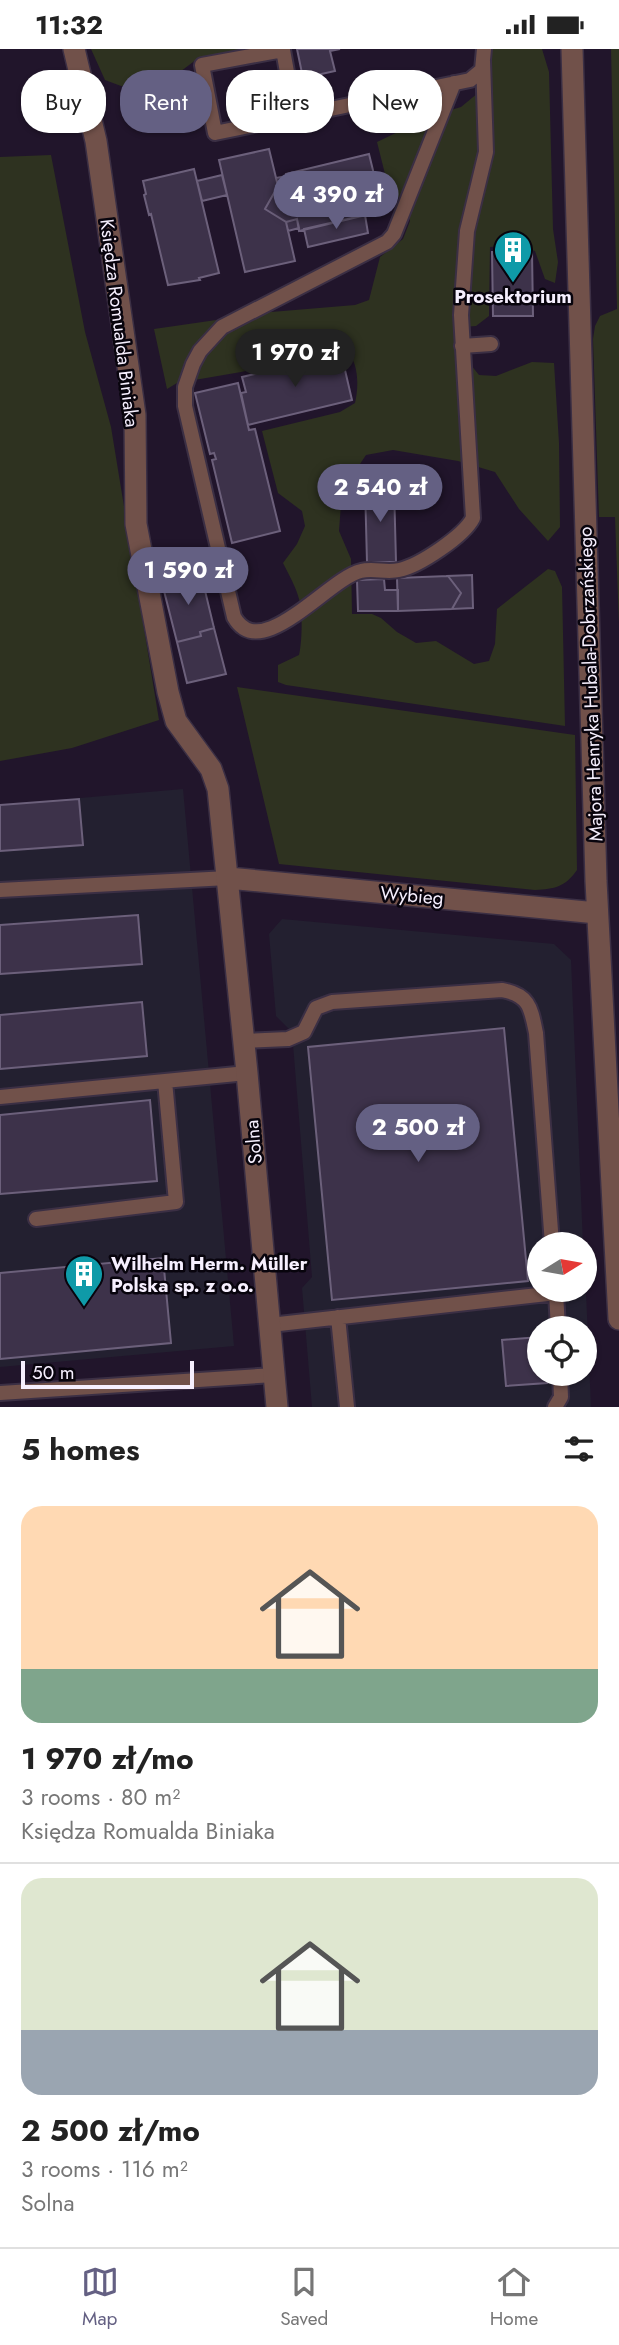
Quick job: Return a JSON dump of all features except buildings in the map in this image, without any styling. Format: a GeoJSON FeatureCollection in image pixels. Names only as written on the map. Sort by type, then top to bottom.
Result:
{"type":"FeatureCollection","features":[{"type":"Feature","properties":{"kind":"street","name":"Księdza Romualda Biniaka"},"geometry":{"type":"LineString","coordinates":[[74,49],[96,141],[135,415],[136,524],[176,721],[211,769],[218,789],[228,878]]}},
{"type":"Feature","properties":{"kind":"street","name":"Majora Henryka Hubala-Dobrzańskiego"},"geometry":{"type":"LineString","coordinates":[[572,49],[597,913],[615,1181],[619,1319]]}},
{"type":"Feature","properties":{"kind":"street","name":"Wybieg"},"geometry":{"type":"LineString","coordinates":[[228,878],[597,913]]}},
{"type":"Feature","properties":{"kind":"street","name":"Solna"},"geometry":{"type":"LineString","coordinates":[[228,878],[277,1407]]}},
{"type":"Feature","properties":{"kind":"lane"},"geometry":{"type":"LineString","coordinates":[[283,50],[295,116],[215,132],[202,65],[283,50]]}},
{"type":"Feature","properties":{"kind":"lane"},"geometry":{"type":"LineString","coordinates":[[334,108],[476,77],[482,70],[484,55]]}},
{"type":"Feature","properties":{"kind":"lane"},"geometry":{"type":"LineString","coordinates":[[454,83],[394,234],[387,242],[222,327],[200,351],[194,364],[185,387],[185,406],[234,617],[240,628],[257,633],[275,628],[360,571],[400,570],[446,546],[473,518],[462,346],[461,286],[467,231],[486,152],[484,55]]}},
{"type":"Feature","properties":{"kind":"lane"},"geometry":{"type":"LineString","coordinates":[[462,346],[491,344]]}},
{"type":"Feature","properties":{"kind":"lane"},"geometry":{"type":"LineString","coordinates":[[0,890],[228,878]]}},
{"type":"Feature","properties":{"kind":"lane"},"geometry":{"type":"LineString","coordinates":[[244,1041],[288,1038],[304,1032],[316,1008],[332,1002],[502,990],[525,999],[532,1013],[536,1034],[551,1232]]}},
{"type":"Feature","properties":{"kind":"lane"},"geometry":{"type":"LineString","coordinates":[[0,1097],[247,1073]]}},
{"type":"Feature","properties":{"kind":"lane"},"geometry":{"type":"LineString","coordinates":[[36,1219],[176,1202],[164,1081]]}},
{"type":"Feature","properties":{"kind":"lane"},"geometry":{"type":"LineString","coordinates":[[270,1325],[527,1294]]}},
{"type":"Feature","properties":{"kind":"lane"},"geometry":{"type":"LineString","coordinates":[[338,1317],[348,1407]]}},
{"type":"Feature","properties":{"kind":"lane"},"geometry":{"type":"LineString","coordinates":[[0,1393],[274,1375]]}},
{"type":"Feature","properties":{"kind":"lane"},"geometry":{"type":"LineString","coordinates":[[555,1407],[561,1397],[561,1386]]}},
{"type":"Feature","properties":{"kind":"shaded area"},"geometry":{"type":"Polygon","coordinates":[[[183,789],[234,1346],[0,1367],[0,805],[183,789]]]}},
{"type":"Feature","properties":{"kind":"shaded area"},"geometry":{"type":"Polygon","coordinates":[[[282,919],[554,944],[571,960],[582,1232],[527,1232],[527,1302],[586,1302],[587,1316],[527,1316],[527,1386],[590,1386],[591,1407],[312,1407],[302,1288],[312,1277],[292,1032],[276,1016],[269,934],[282,919]]]}},
{"type":"Feature","properties":{"kind":"green space"},"geometry":{"type":"Polygon","coordinates":[[[91,49],[246,49],[197,59],[182,70],[120,70],[120,86],[106,80],[106,70],[100,70],[91,49]]]}},
{"type":"Feature","properties":{"kind":"green space"},"geometry":{"type":"Polygon","coordinates":[[[492,49],[542,49],[549,72],[553,229],[558,262],[555,283],[545,279],[535,251],[516,245],[490,247],[489,316],[476,326],[462,327],[458,349],[479,375],[496,376],[532,362],[554,363],[560,527],[548,541],[519,509],[495,472],[458,461],[393,450],[366,455],[342,491],[339,531],[351,559],[352,614],[372,614],[416,643],[436,641],[474,664],[489,661],[495,644],[497,609],[548,569],[555,571],[562,587],[565,726],[278,682],[278,665],[299,655],[300,650],[300,604],[283,563],[297,544],[305,526],[302,511],[278,493],[262,431],[340,412],[355,403],[357,382],[353,360],[345,349],[177,383],[167,389],[154,329],[271,312],[355,305],[369,300],[380,257],[403,239],[410,221],[408,212],[386,178],[377,142],[396,133],[442,133],[442,113],[461,107],[478,93],[488,72],[492,49]]]}},
{"type":"Feature","properties":{"kind":"green space"},"geometry":{"type":"Polygon","coordinates":[[[611,49],[619,49],[619,624],[615,517],[599,517],[593,339],[600,316],[617,309],[611,49]]]}},
{"type":"Feature","properties":{"kind":"green space"},"geometry":{"type":"Polygon","coordinates":[[[51,155],[85,332],[111,427],[159,720],[72,748],[0,761],[0,157],[51,155]]]}},
{"type":"Feature","properties":{"kind":"green space"},"geometry":{"type":"Polygon","coordinates":[[[237,687],[575,735],[577,870],[559,886],[535,890],[279,864],[237,687]]]}},
{"type":"Feature","properties":{"kind":"place","name":"Prosektorium"},"geometry":{"type":"Point","coordinates":[513,284]}},
{"type":"Feature","properties":{"kind":"place","name":"Wilhelm Herm. Müller Polska sp. z o.o."},"geometry":{"type":"Point","coordinates":[84,1308]}}]}
